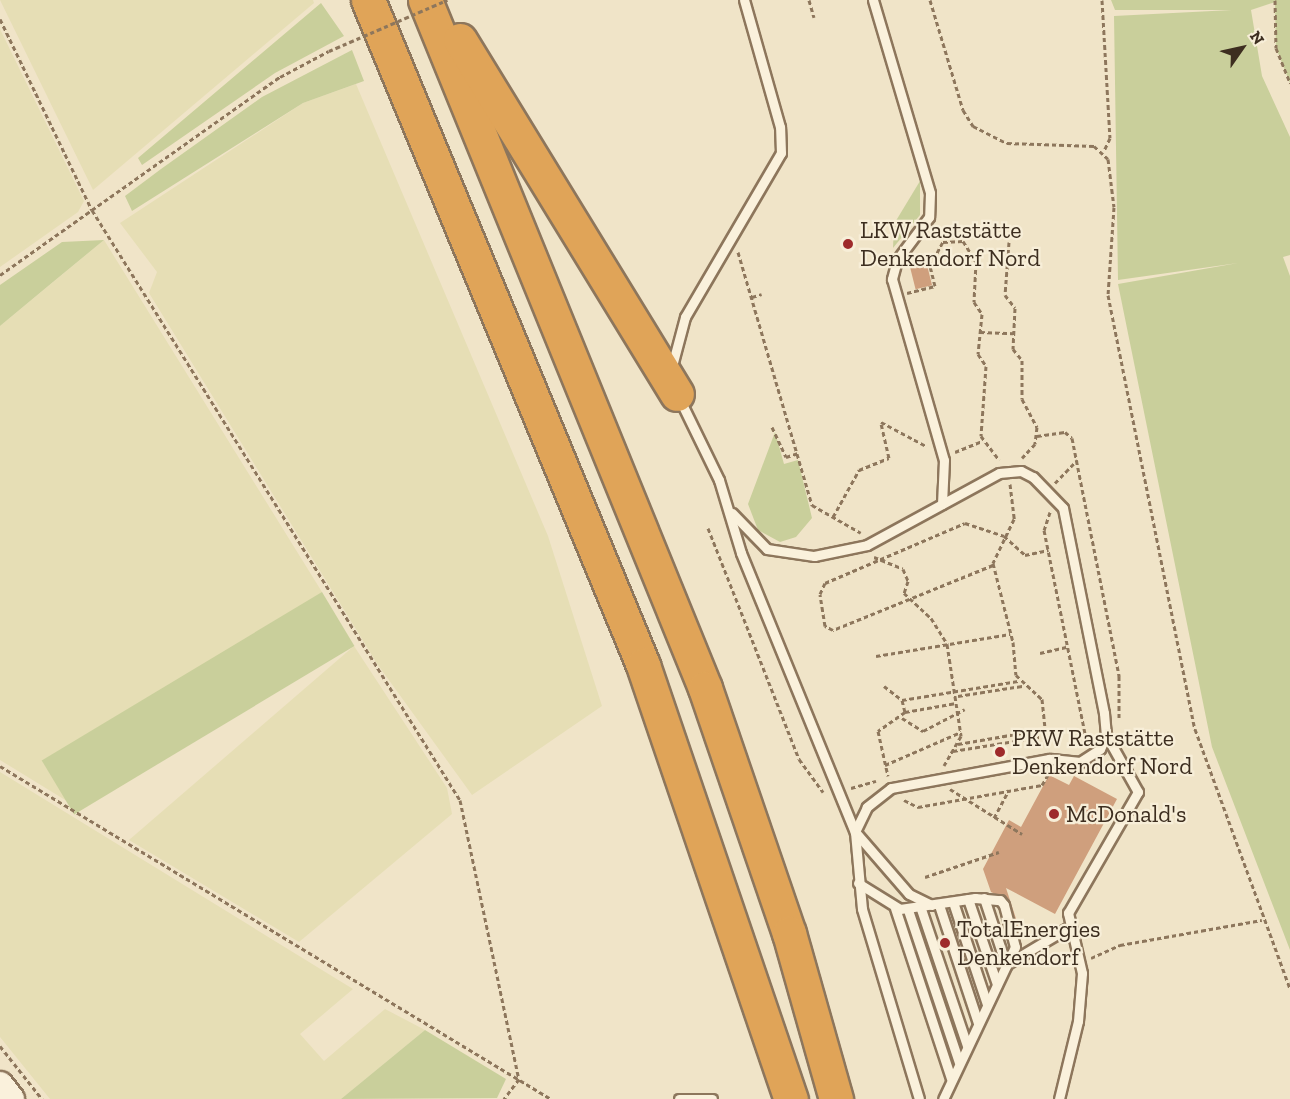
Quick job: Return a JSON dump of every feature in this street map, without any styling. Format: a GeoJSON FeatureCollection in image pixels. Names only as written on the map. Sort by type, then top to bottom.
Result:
{"type":"FeatureCollection","features":[{"type":"Feature","properties":{"kind":"highway"},"geometry":{"type":"LineString","coordinates":[[368,0],[644,665],[791,1099]]}},
{"type":"Feature","properties":{"kind":"highway"},"geometry":{"type":"LineString","coordinates":[[425,0],[705,688],[789,933],[836,1099]]}},
{"type":"Feature","properties":{"kind":"highway"},"geometry":{"type":"LineString","coordinates":[[438,0],[522,147],[677,393]]}},
{"type":"Feature","properties":{"kind":"main road"},"geometry":{"type":"LineString","coordinates":[[0,1085],[11,1099]]}},
{"type":"Feature","properties":{"kind":"lane"},"geometry":{"type":"LineString","coordinates":[[744,0],[780,127],[781,153],[674,346],[677,393],[729,509],[741,553],[855,832],[909,894],[937,906],[948,925],[978,1023]]}},
{"type":"Feature","properties":{"kind":"lane"},"geometry":{"type":"LineString","coordinates":[[873,0],[930,193],[923,230],[894,269],[897,296],[944,457],[942,504]]}},
{"type":"Feature","properties":{"kind":"lane"},"geometry":{"type":"LineString","coordinates":[[729,509],[767,549],[814,556],[867,545],[942,504],[1009,472],[1021,471],[1049,489],[1063,508],[1106,735],[1138,792],[1070,908],[1070,927],[1082,981],[1059,1099]]}},
{"type":"Feature","properties":{"kind":"lane"},"geometry":{"type":"LineString","coordinates":[[919,1099],[858,883],[855,832],[867,807],[882,793],[946,775],[1049,759],[1090,758],[1106,735]]}},
{"type":"Feature","properties":{"kind":"lane"},"geometry":{"type":"LineString","coordinates":[[858,883],[895,908],[921,909],[984,898],[1000,900],[1004,906],[1015,947],[951,1077],[943,1099]]}},
{"type":"Feature","properties":{"kind":"lane"},"geometry":{"type":"LineString","coordinates":[[984,898],[1006,965]]}},
{"type":"Feature","properties":{"kind":"lane"},"geometry":{"type":"LineString","coordinates":[[968,899],[985,942],[997,984]]}},
{"type":"Feature","properties":{"kind":"lane"},"geometry":{"type":"LineString","coordinates":[[953,902],[962,921],[987,1004]]}},
{"type":"Feature","properties":{"kind":"lane"},"geometry":{"type":"LineString","coordinates":[[895,908],[916,965],[951,1077]]}},
{"type":"Feature","properties":{"kind":"lane"},"geometry":{"type":"LineString","coordinates":[[921,909],[931,931],[967,1046]]}},
{"type":"Feature","properties":{"kind":"lane"},"geometry":{"type":"LineString","coordinates":[[908,910],[919,935],[959,1062]]}},
{"type":"Feature","properties":{"kind":"lane"},"geometry":{"type":"LineString","coordinates":[[1006,965],[1070,927]]}},
{"type":"Feature","properties":{"kind":"lane"},"geometry":{"type":"LineString","coordinates":[[679,1099],[712,1099]]}},
{"type":"Feature","properties":{"kind":"path"},"geometry":{"type":"LineString","coordinates":[[0,275],[280,77],[329,51],[447,0]]}},
{"type":"Feature","properties":{"kind":"path"},"geometry":{"type":"LineString","coordinates":[[809,0],[814,17]]}},
{"type":"Feature","properties":{"kind":"path"},"geometry":{"type":"LineString","coordinates":[[930,0],[963,110],[973,126],[1007,143],[1079,144],[1104,151]]}},
{"type":"Feature","properties":{"kind":"path"},"geometry":{"type":"LineString","coordinates":[[1102,0],[1110,138],[1104,151],[1112,172],[1114,207],[1108,295],[1195,729],[1262,920],[1290,988]]}},
{"type":"Feature","properties":{"kind":"path"},"geometry":{"type":"LineString","coordinates":[[1275,0],[1276,48],[1290,83]]}},
{"type":"Feature","properties":{"kind":"path"},"geometry":{"type":"LineString","coordinates":[[0,19],[92,210],[460,800],[519,1079],[504,1099]]}},
{"type":"Feature","properties":{"kind":"path"},"geometry":{"type":"LineString","coordinates":[[733,236],[812,505],[861,532],[867,545],[881,559],[903,569],[908,581],[904,593],[912,598],[947,644],[958,690],[954,714],[961,732],[958,744],[945,762],[946,775],[960,798],[1022,834]]}},
{"type":"Feature","properties":{"kind":"path"},"geometry":{"type":"LineString","coordinates":[[897,296],[935,286],[930,266],[943,242],[963,241],[976,262],[974,302],[982,314],[978,354],[986,366],[982,441],[992,456],[1008,462],[1029,454],[1038,436],[1035,417],[1022,399],[1022,360],[1012,349],[1015,308],[1005,296],[1009,242]]}},
{"type":"Feature","properties":{"kind":"path"},"geometry":{"type":"LineString","coordinates":[[752,297],[762,294]]}},
{"type":"Feature","properties":{"kind":"path"},"geometry":{"type":"LineString","coordinates":[[980,332],[1013,333]]}},
{"type":"Feature","properties":{"kind":"path"},"geometry":{"type":"LineString","coordinates":[[833,517],[859,470],[889,458],[881,422],[923,443],[934,461],[982,441]]}},
{"type":"Feature","properties":{"kind":"path"},"geometry":{"type":"LineString","coordinates":[[772,427],[786,457],[798,453]]}},
{"type":"Feature","properties":{"kind":"path"},"geometry":{"type":"LineString","coordinates":[[1049,489],[1077,460]]}},
{"type":"Feature","properties":{"kind":"path"},"geometry":{"type":"LineString","coordinates":[[960,798],[1044,784],[1049,759],[1042,699],[1018,681],[1010,634],[993,565],[1004,536],[1014,519],[1008,462]]}},
{"type":"Feature","properties":{"kind":"path"},"geometry":{"type":"LineString","coordinates":[[993,565],[833,630],[825,626],[820,594],[825,583],[965,523],[1004,536],[1025,555],[1048,550]]}},
{"type":"Feature","properties":{"kind":"path"},"geometry":{"type":"LineString","coordinates":[[708,528],[802,765],[828,799],[889,776]]}},
{"type":"Feature","properties":{"kind":"path"},"geometry":{"type":"LineString","coordinates":[[1044,530],[1090,758]]}},
{"type":"Feature","properties":{"kind":"path"},"geometry":{"type":"LineString","coordinates":[[876,656],[1010,634]]}},
{"type":"Feature","properties":{"kind":"path"},"geometry":{"type":"LineString","coordinates":[[1040,652],[1067,647]]}},
{"type":"Feature","properties":{"kind":"path"},"geometry":{"type":"LineString","coordinates":[[902,700],[1018,681]]}},
{"type":"Feature","properties":{"kind":"path"},"geometry":{"type":"LineString","coordinates":[[884,686],[902,700],[905,711],[902,718]]}},
{"type":"Feature","properties":{"kind":"path"},"geometry":{"type":"LineString","coordinates":[[958,696],[1024,686]]}},
{"type":"Feature","properties":{"kind":"path"},"geometry":{"type":"LineString","coordinates":[[905,711],[956,703]]}},
{"type":"Feature","properties":{"kind":"path"},"geometry":{"type":"LineString","coordinates":[[961,732],[885,765],[878,731],[883,723],[902,718],[921,731],[966,709]]}},
{"type":"Feature","properties":{"kind":"path"},"geometry":{"type":"LineString","coordinates":[[958,744],[1045,729]]}},
{"type":"Feature","properties":{"kind":"path"},"geometry":{"type":"LineString","coordinates":[[953,751],[1046,735]]}},
{"type":"Feature","properties":{"kind":"path"},"geometry":{"type":"LineString","coordinates":[[0,766],[551,1099]]}},
{"type":"Feature","properties":{"kind":"path"},"geometry":{"type":"LineString","coordinates":[[994,818],[1009,790]]}},
{"type":"Feature","properties":{"kind":"path"},"geometry":{"type":"LineString","coordinates":[[925,877],[999,852]]}},
{"type":"Feature","properties":{"kind":"path"},"geometry":{"type":"LineString","coordinates":[[1105,950],[1262,920]]}},
{"type":"Feature","properties":{"kind":"path"},"geometry":{"type":"LineString","coordinates":[[0,1046],[42,1099]]}},
{"type":"Feature","properties":{"kind":"shaded area"},"geometry":{"type":"Polygon","coordinates":[[[0,0],[313,0],[314,3],[93,190],[0,0]]]}},
{"type":"Feature","properties":{"kind":"shaded area"},"geometry":{"type":"Polygon","coordinates":[[[0,29],[84,201],[78,212],[0,267],[0,29]]]}},
{"type":"Feature","properties":{"kind":"shaded area"},"geometry":{"type":"Polygon","coordinates":[[[356,84],[548,536],[602,706],[472,795],[378,665],[149,293],[157,272],[120,223],[303,103],[356,84]]]}},
{"type":"Feature","properties":{"kind":"shaded area"},"geometry":{"type":"Polygon","coordinates":[[[104,240],[322,592],[75,806],[0,760],[0,326],[104,240]]]}},
{"type":"Feature","properties":{"kind":"shaded area"},"geometry":{"type":"Polygon","coordinates":[[[354,646],[447,788],[452,814],[299,942],[129,840],[354,646]]]}},
{"type":"Feature","properties":{"kind":"shaded area"},"geometry":{"type":"Polygon","coordinates":[[[0,772],[353,989],[300,1034],[324,1061],[385,1009],[425,1030],[341,1099],[50,1099],[0,1037],[0,772]]]}},
{"type":"Feature","properties":{"kind":"green space"},"geometry":{"type":"Polygon","coordinates":[[[1111,0],[1290,0],[1290,83],[1276,48],[1275,2],[1251,10],[1262,76],[1290,137],[1290,255],[1283,257],[1290,276],[1290,950],[1212,747],[1118,284],[1238,263],[1118,280],[1114,16],[1232,10],[1115,10],[1111,0]]]}},
{"type":"Feature","properties":{"kind":"green space"},"geometry":{"type":"Polygon","coordinates":[[[321,3],[344,36],[275,73],[142,165],[138,158],[321,3]]]}},
{"type":"Feature","properties":{"kind":"green space"},"geometry":{"type":"Polygon","coordinates":[[[352,50],[364,81],[303,103],[132,211],[125,196],[161,169],[262,97],[352,50]]]}},
{"type":"Feature","properties":{"kind":"green space"},"geometry":{"type":"Polygon","coordinates":[[[920,181],[920,215],[893,248],[894,224],[920,181]]]}},
{"type":"Feature","properties":{"kind":"green space"},"geometry":{"type":"Polygon","coordinates":[[[104,240],[0,326],[0,285],[62,242],[104,240]]]}},
{"type":"Feature","properties":{"kind":"green space"},"geometry":{"type":"Polygon","coordinates":[[[775,432],[784,464],[798,460],[812,518],[796,537],[780,542],[758,530],[748,504],[775,432]]]}},
{"type":"Feature","properties":{"kind":"green space"},"geometry":{"type":"Polygon","coordinates":[[[322,592],[354,646],[74,814],[42,760],[322,592]]]}},
{"type":"Feature","properties":{"kind":"green space"},"geometry":{"type":"Polygon","coordinates":[[[425,1030],[506,1079],[497,1098],[341,1099],[425,1030]]]}},
{"type":"Feature","properties":{"kind":"building"},"geometry":{"type":"Polygon","coordinates":[[[926,261],[932,285],[916,289],[910,265],[926,261]]]}},
{"type":"Feature","properties":{"kind":"building"},"geometry":{"type":"Polygon","coordinates":[[[1049,775],[1069,785],[1074,776],[1117,799],[1055,914],[1006,888],[1020,931],[1018,931],[1010,901],[991,892],[983,869],[1009,820],[1021,827],[1049,775]]]}},
{"type":"Feature","properties":{"kind":"place","name":"LKW Raststätte Denkendorf Nord"},"geometry":{"type":"Point","coordinates":[848,244]}},
{"type":"Feature","properties":{"kind":"place","name":"PKW Raststätte Denkendorf Nord"},"geometry":{"type":"Point","coordinates":[1000,752]}},
{"type":"Feature","properties":{"kind":"place","name":"McDonald's"},"geometry":{"type":"Point","coordinates":[1054,814]}},
{"type":"Feature","properties":{"kind":"place","name":"TotalEnergies Denkendorf"},"geometry":{"type":"Point","coordinates":[945,943]}}]}
